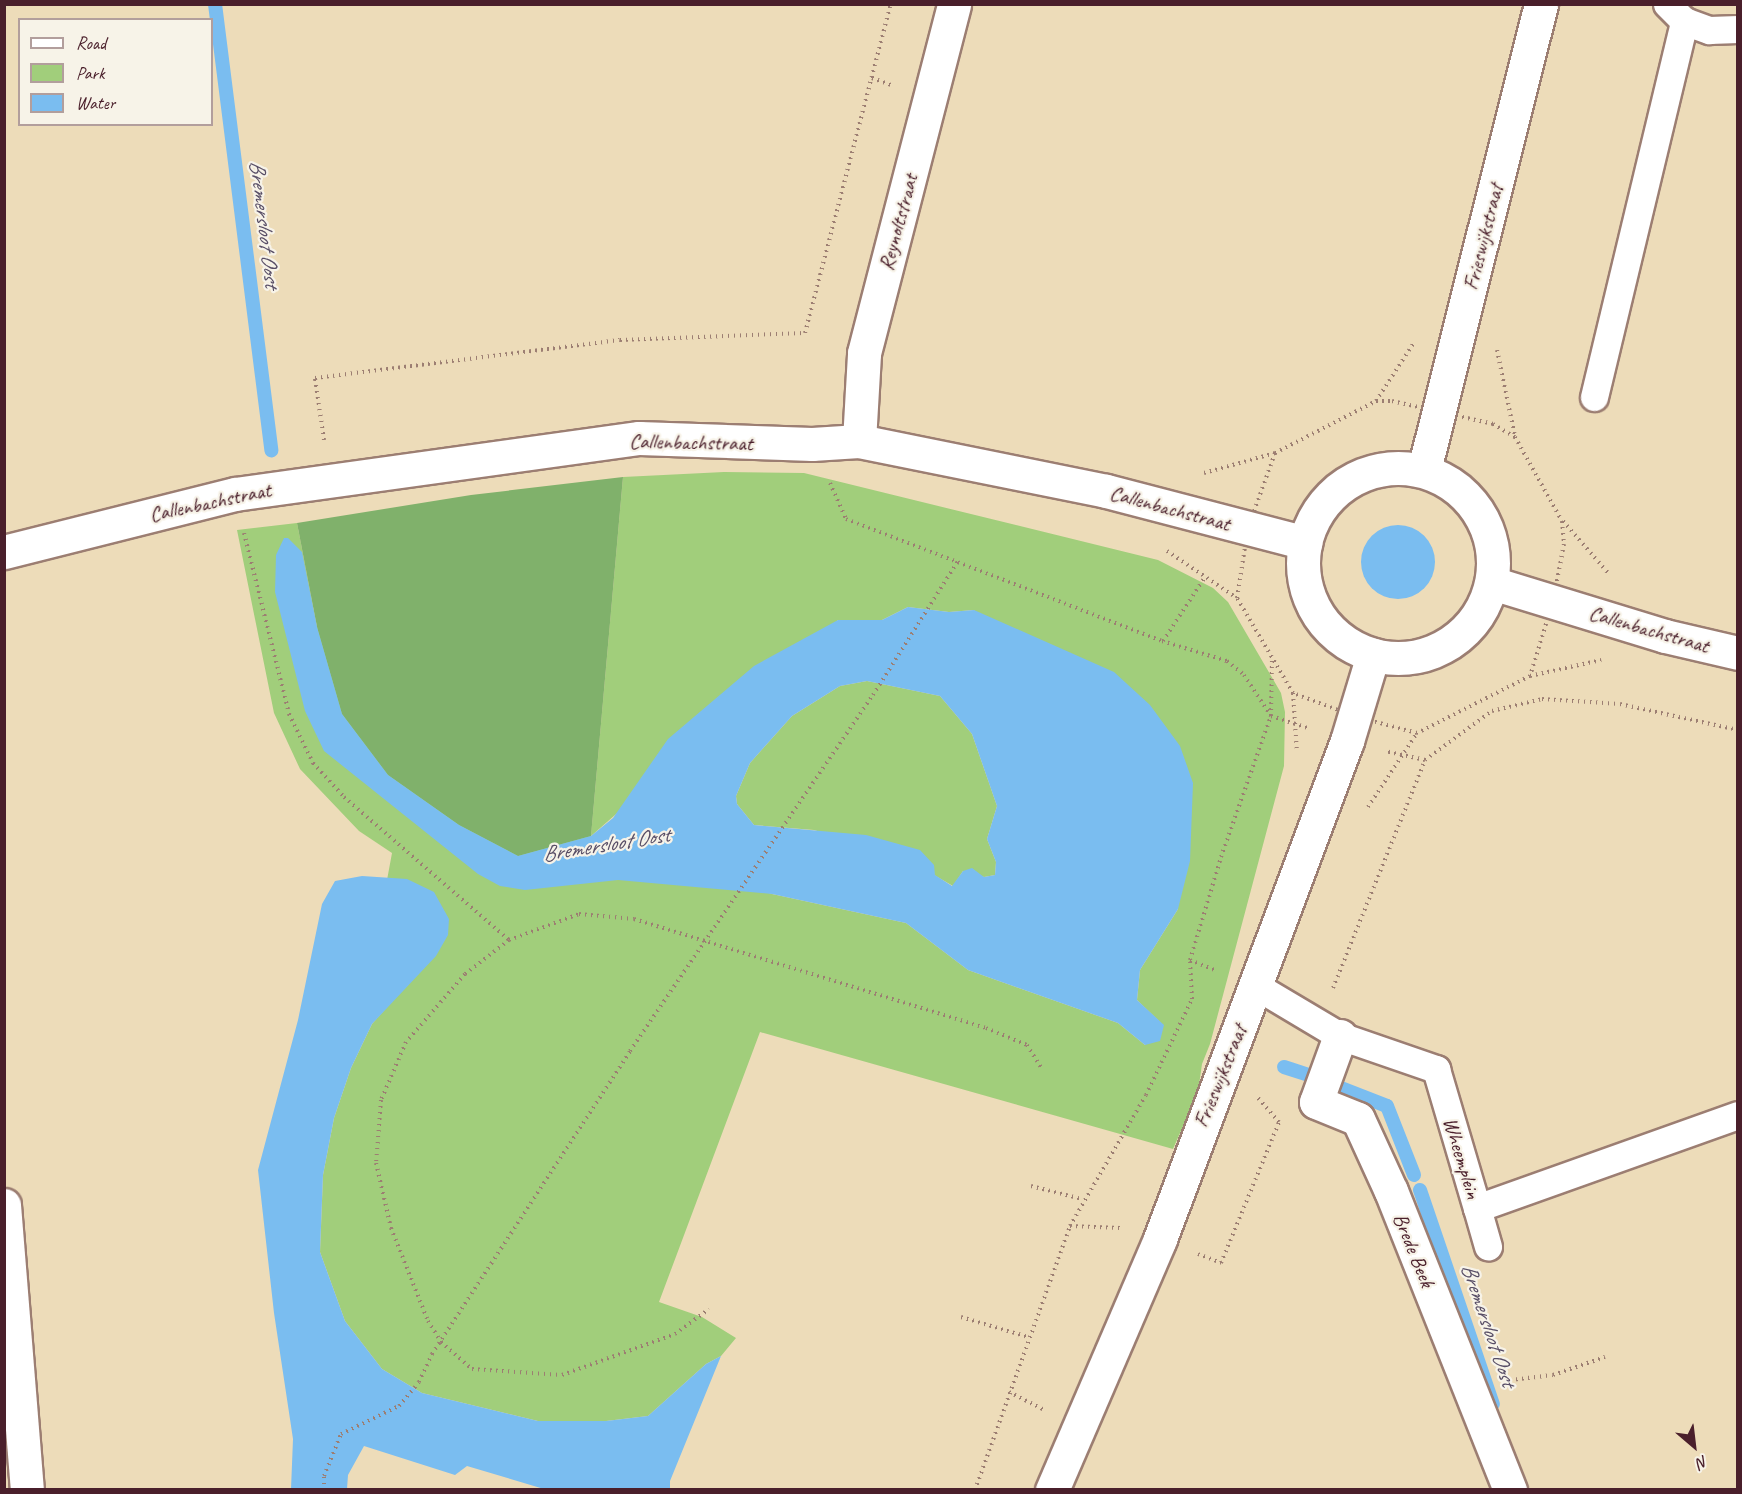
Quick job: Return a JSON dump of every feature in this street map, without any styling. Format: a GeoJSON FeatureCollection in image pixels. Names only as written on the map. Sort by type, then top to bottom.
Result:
{"type":"FeatureCollection","features":[{"type":"Feature","properties":{"kind":"street","name":"Reynoltstraat"},"geometry":{"type":"LineString","coordinates":[[859,441],[864,353],[954,4]]}},
{"type":"Feature","properties":{"kind":"street","name":"Frieswijkstraat"},"geometry":{"type":"LineString","coordinates":[[1424,470],[1541,4]]}},
{"type":"Feature","properties":{"kind":"street","name":"Callenbachstraat"},"geometry":{"type":"LineString","coordinates":[[4,552],[235,494],[329,479],[639,438],[812,444],[859,441],[1106,491],[1305,543]]}},
{"type":"Feature","properties":{"kind":"street"},"geometry":{"type":"LineString","coordinates":[[1407,467],[1424,470],[1457,487],[1481,514],[1493,547],[1491,584],[1473,623],[1438,650],[1417,657],[1373,655],[1336,636],[1322,621],[1305,584],[1305,543],[1318,511],[1341,486],[1372,471],[1407,467]]}},
{"type":"Feature","properties":{"kind":"street","name":"Callenbachstraat"},"geometry":{"type":"LineString","coordinates":[[1491,584],[1665,636],[1737,653]]}},
{"type":"Feature","properties":{"kind":"street","name":"Frieswijkstraat"},"geometry":{"type":"LineString","coordinates":[[1052,1490],[1160,1239],[1203,1117],[1256,986],[1347,741],[1373,655]]}},
{"type":"Feature","properties":{"kind":"street","name":"Brede Beek"},"geometry":{"type":"LineString","coordinates":[[1340,1036],[1316,1102],[1358,1119],[1391,1191],[1510,1490]]}},
{"type":"Feature","properties":{"kind":"street"},"geometry":{"type":"LineString","coordinates":[[4,1205],[27,1490]]}},
{"type":"Feature","properties":{"kind":"lane"},"geometry":{"type":"LineString","coordinates":[[1594,397],[1675,13],[1709,30],[1737,29]]}},
{"type":"Feature","properties":{"kind":"lane","name":"Wheemplein"},"geometry":{"type":"LineString","coordinates":[[1256,986],[1340,1036],[1436,1069],[1477,1208],[1737,1115]]}},
{"type":"Feature","properties":{"kind":"lane"},"geometry":{"type":"LineString","coordinates":[[1477,1208],[1488,1246]]}},
{"type":"Feature","properties":{"kind":"path"},"geometry":{"type":"LineString","coordinates":[[329,479],[315,378],[620,340],[805,333],[891,4]]}},
{"type":"Feature","properties":{"kind":"path"},"geometry":{"type":"LineString","coordinates":[[812,444],[846,519],[1162,641],[1227,662],[1244,675],[1271,716],[1347,741]]}},
{"type":"Feature","properties":{"kind":"path"},"geometry":{"type":"LineString","coordinates":[[235,494],[289,714],[313,763],[344,796],[509,940]]}},
{"type":"Feature","properties":{"kind":"path"},"geometry":{"type":"LineString","coordinates":[[324,1490],[324,1476],[341,1434],[399,1406],[419,1382],[441,1342],[704,942],[732,905],[873,694],[958,561]]}},
{"type":"Feature","properties":{"kind":"path"},"geometry":{"type":"LineString","coordinates":[[1162,641],[1205,577]]}},
{"type":"Feature","properties":{"kind":"path"},"geometry":{"type":"LineString","coordinates":[[975,1490],[1028,1337],[1082,1199],[1146,1095],[1192,999],[1190,960],[1221,857],[1271,716],[1272,660]]}},
{"type":"Feature","properties":{"kind":"path"},"geometry":{"type":"LineString","coordinates":[[1425,760],[1492,711],[1542,699],[1620,704],[1737,730]]}},
{"type":"Feature","properties":{"kind":"path"},"geometry":{"type":"LineString","coordinates":[[709,1309],[675,1334],[562,1375],[472,1369],[441,1342],[424,1313],[391,1228],[376,1163],[381,1100],[406,1042],[465,974],[509,940],[579,914],[634,919],[986,1028],[1027,1045],[1042,1069]]}},
{"type":"Feature","properties":{"kind":"path"},"geometry":{"type":"LineString","coordinates":[[1031,1186],[1082,1199]]}},
{"type":"Feature","properties":{"kind":"path"},"geometry":{"type":"LineString","coordinates":[[961,1317],[1028,1337]]}},
{"type":"Feature","properties":{"kind":"path"},"geometry":{"type":"LineString","coordinates":[[1502,1381],[1553,1375],[1605,1357]]}},
{"type":"Feature","properties":{"kind":"green space"},"geometry":{"type":"Polygon","coordinates":[[[724,472],[804,473],[1158,560],[1213,588],[1228,602],[1281,693],[1285,712],[1284,766],[1210,1044],[1202,1064],[1198,1092],[1173,1149],[760,1032],[659,1302],[702,1317],[736,1338],[721,1356],[706,1364],[648,1416],[606,1421],[538,1421],[422,1393],[382,1369],[345,1321],[320,1252],[323,1175],[334,1118],[351,1068],[372,1024],[399,993],[407,879],[387,880],[392,853],[359,831],[300,769],[274,713],[237,530],[297,523],[317,627],[591,836],[623,477],[724,472]],[[908,607],[882,620],[838,620],[591,836],[772,894],[906,923],[968,970],[1118,1023],[1145,1045],[1163,1025],[1137,1000],[1140,970],[1178,909],[974,610],[949,612],[908,607]]]}},
{"type":"Feature","properties":{"kind":"green space"},"geometry":{"type":"Polygon","coordinates":[[[623,477],[591,836],[518,856],[459,825],[388,775],[342,714],[317,627],[297,523],[471,495],[623,477]]]}},
{"type":"Feature","properties":{"kind":"green space"},"geometry":{"type":"Polygon","coordinates":[[[867,681],[940,696],[972,734],[997,806],[987,839],[996,862],[995,875],[984,877],[963,871],[953,886],[934,875],[933,865],[814,830],[754,825],[737,804],[736,796],[750,763],[792,716],[840,686],[867,681]]]}},
{"type":"Feature","properties":{"kind":"water"},"geometry":{"type":"Polygon","coordinates":[[[1391,525],[1405,525],[1419,531],[1429,541],[1435,555],[1433,576],[1419,593],[1405,599],[1391,599],[1377,593],[1367,583],[1361,569],[1361,555],[1367,541],[1377,531],[1391,525]]]}},
{"type":"Feature","properties":{"kind":"water"},"geometry":{"type":"Polygon","coordinates":[[[284,538],[288,538],[302,552],[317,627],[342,714],[388,775],[459,825],[518,856],[591,836],[613,818],[668,739],[754,666],[838,620],[882,620],[908,607],[949,612],[974,610],[1114,672],[1150,705],[1180,746],[1193,783],[1190,861],[1178,909],[1140,970],[1137,1000],[1164,1025],[1160,1041],[1145,1045],[1118,1023],[968,970],[906,923],[772,894],[618,880],[525,890],[500,886],[478,874],[324,751],[305,711],[275,592],[276,555],[284,538]],[[867,681],[840,686],[792,716],[750,763],[736,796],[737,804],[754,825],[866,835],[920,850],[934,865],[935,875],[952,886],[963,871],[972,868],[984,877],[995,875],[996,862],[987,839],[997,806],[972,734],[940,696],[867,681]]]}},
{"type":"Feature","properties":{"kind":"water"},"geometry":{"type":"Polygon","coordinates":[[[362,876],[407,879],[434,892],[449,919],[448,935],[436,956],[372,1024],[351,1068],[334,1118],[323,1175],[320,1252],[345,1321],[382,1369],[422,1393],[538,1421],[606,1421],[648,1416],[706,1364],[721,1356],[670,1481],[670,1489],[544,1489],[467,1466],[455,1475],[364,1446],[348,1475],[347,1489],[291,1489],[293,1439],[274,1313],[258,1170],[298,1020],[322,904],[335,881],[362,876]]]}},
{"type":"Feature","properties":{"kind":"waterway","name":"Bremersloot Oost"},"geometry":{"type":"LineString","coordinates":[[215,4],[271,450]]}},
{"type":"Feature","properties":{"kind":"waterway","name":"Bremersloot Oost"},"geometry":{"type":"LineString","coordinates":[[1284,1067],[1311,1076]]}},
{"type":"Feature","properties":{"kind":"waterway","name":"Bremersloot Oost"},"geometry":{"type":"LineString","coordinates":[[1341,1088],[1387,1106],[1414,1175]]}},
{"type":"Feature","properties":{"kind":"waterway","name":"Bremersloot Oost"},"geometry":{"type":"LineString","coordinates":[[1420,1190],[1493,1404]]}}]}
